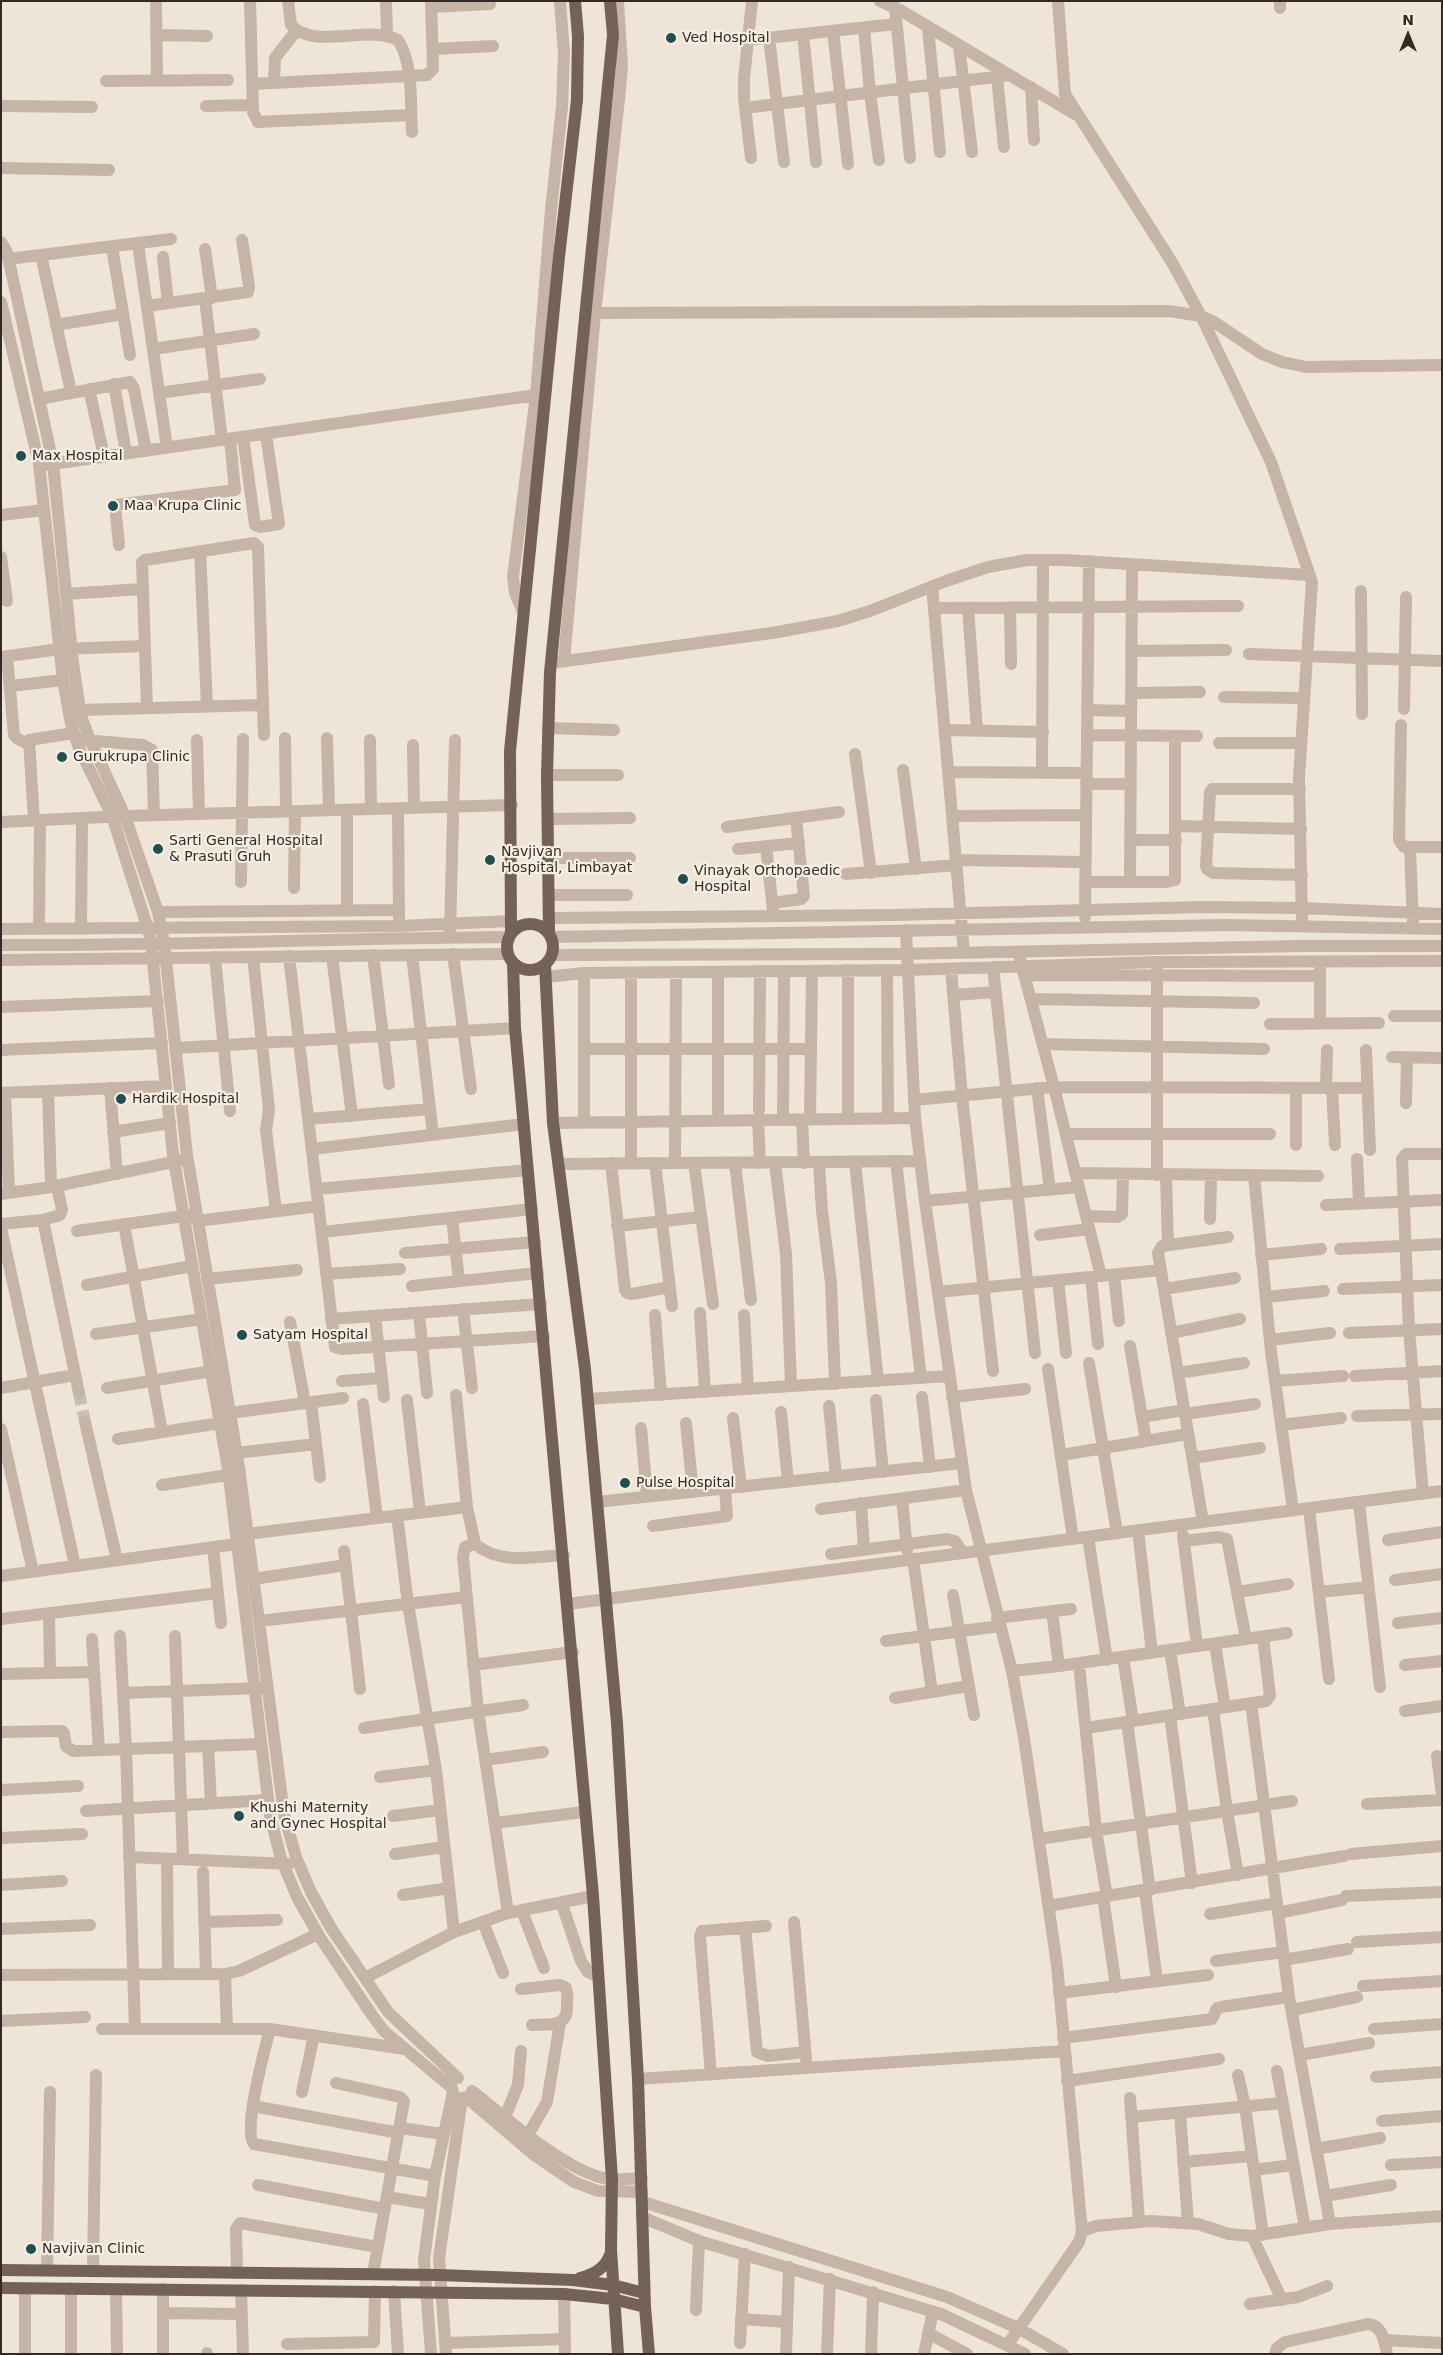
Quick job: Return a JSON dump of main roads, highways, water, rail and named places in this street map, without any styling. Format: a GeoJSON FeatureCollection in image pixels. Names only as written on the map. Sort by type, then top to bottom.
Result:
{"type":"FeatureCollection","features":[{"type":"Feature","properties":{"kind":"main road"},"geometry":{"type":"LineString","coordinates":[[574,1],[578,36],[577,100],[541,394],[510,751],[512,805],[510,930],[506,946],[510,958],[573,1652],[584,1812],[593,1896],[612,2179],[613,2285],[618,2354]]}},
{"type":"Feature","properties":{"kind":"main road"},"geometry":{"type":"LineString","coordinates":[[610,1],[613,35],[590,313],[551,663],[547,775],[549,918],[553,947],[548,965],[553,1123],[588,1399],[617,1723],[638,2079],[644,2307],[649,2354]]}},
{"type":"Feature","properties":{"kind":"main road"},"geometry":{"type":"LineString","coordinates":[[510,930],[530,924],[542,927],[550,935]]}},
{"type":"Feature","properties":{"kind":"main road"},"geometry":{"type":"LineString","coordinates":[[510,958],[523,970],[531,970],[548,965]]}},
{"type":"Feature","properties":{"kind":"main road"},"geometry":{"type":"LineString","coordinates":[[573,2280],[593,2274],[602,2268],[612,2250]]}},
{"type":"Feature","properties":{"kind":"main road"},"geometry":{"type":"LineString","coordinates":[[1,2270],[439,2275],[573,2280],[613,2285],[644,2293]]}},
{"type":"Feature","properties":{"kind":"main road"},"geometry":{"type":"LineString","coordinates":[[1,2288],[564,2294],[614,2299],[644,2307]]}},
{"type":"Feature","properties":{"kind":"tunnel"},"geometry":{"type":"LineString","coordinates":[[79,1393],[85,1422]]}},
{"type":"Feature","properties":{"kind":"place","name":"Ved Hospital"},"geometry":{"type":"Point","coordinates":[671,38]}},
{"type":"Feature","properties":{"kind":"place","name":"Max Hospital"},"geometry":{"type":"Point","coordinates":[21,456]}},
{"type":"Feature","properties":{"kind":"place","name":"Maa Krupa Clinic"},"geometry":{"type":"Point","coordinates":[113,506]}},
{"type":"Feature","properties":{"kind":"place","name":"Gurukrupa Clinic"},"geometry":{"type":"Point","coordinates":[62,757]}},
{"type":"Feature","properties":{"kind":"place","name":"Sarti General Hospital & Prasuti Gruh"},"geometry":{"type":"Point","coordinates":[158,849]}},
{"type":"Feature","properties":{"kind":"place","name":"Navjivan Hospital, Limbayat"},"geometry":{"type":"Point","coordinates":[490,860]}},
{"type":"Feature","properties":{"kind":"place","name":"Vinayak Orthopaedic Hospital"},"geometry":{"type":"Point","coordinates":[683,879]}},
{"type":"Feature","properties":{"kind":"place","name":"Hardik Hospital"},"geometry":{"type":"Point","coordinates":[121,1099]}},
{"type":"Feature","properties":{"kind":"place","name":"Satyam Hospital"},"geometry":{"type":"Point","coordinates":[242,1335]}},
{"type":"Feature","properties":{"kind":"place","name":"Pulse Hospital"},"geometry":{"type":"Point","coordinates":[625,1483]}},
{"type":"Feature","properties":{"kind":"place","name":"Khushi Maternity and Gynec Hospital"},"geometry":{"type":"Point","coordinates":[239,1816]}},
{"type":"Feature","properties":{"kind":"place","name":"Navjivan Clinic"},"geometry":{"type":"Point","coordinates":[31,2249]}}]}
